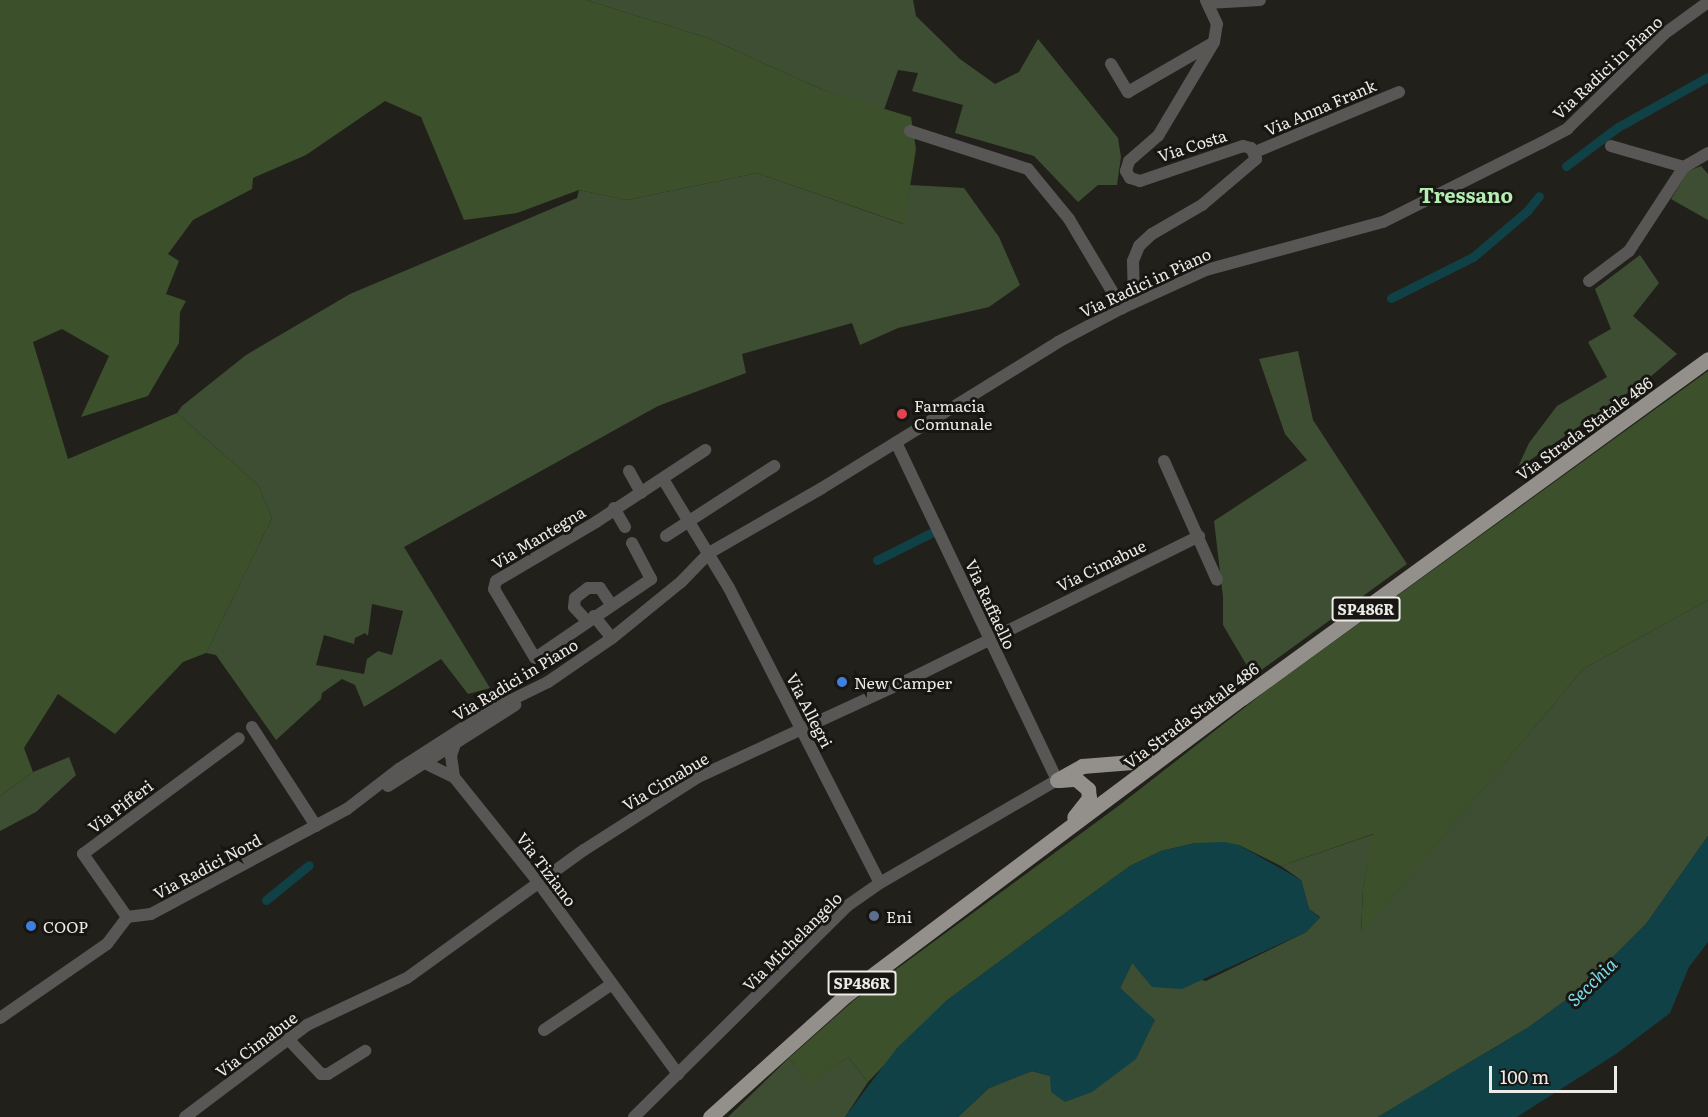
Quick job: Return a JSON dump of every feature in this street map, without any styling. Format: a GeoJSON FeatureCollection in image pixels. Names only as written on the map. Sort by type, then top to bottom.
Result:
{"type":"FeatureCollection","features":[{"type":"Feature","properties":{"kind":"main road","name":"Via Strada Statale 486"},"geometry":{"type":"LineString","coordinates":[[710,1117],[846,995],[1204,726],[1708,359]]}},
{"type":"Feature","properties":{"kind":"main road"},"geometry":{"type":"LineString","coordinates":[[1057,780],[1083,766],[1145,760],[1185,733],[1204,726]]}},
{"type":"Feature","properties":{"kind":"main road"},"geometry":{"type":"LineString","coordinates":[[1025,861],[1077,815],[1089,798],[1083,782],[1057,780]]}},
{"type":"Feature","properties":{"kind":"street"},"geometry":{"type":"LineString","coordinates":[[1111,64],[1128,92],[1214,42],[1217,24],[1207,2],[1260,0]]}},
{"type":"Feature","properties":{"kind":"street","name":"Via Radici in Piano"},"geometry":{"type":"LineString","coordinates":[[434,747],[506,702],[548,682],[612,638],[681,582],[709,553],[1058,342],[1128,305],[1255,254],[1383,222],[1568,129],[1664,34],[1708,2]]}},
{"type":"Feature","properties":{"kind":"street","name":"Via Costa"},"geometry":{"type":"LineString","coordinates":[[1214,42],[1158,136],[1129,161],[1126,171],[1130,178],[1140,181],[1243,146],[1255,152]]}},
{"type":"Feature","properties":{"kind":"street","name":"Via Anna Frank"},"geometry":{"type":"LineString","coordinates":[[1255,152],[1399,92]]}},
{"type":"Feature","properties":{"kind":"street"},"geometry":{"type":"LineString","coordinates":[[910,131],[1028,169],[1069,219],[1128,305]]}},
{"type":"Feature","properties":{"kind":"street"},"geometry":{"type":"LineString","coordinates":[[1611,146],[1684,167]]}},
{"type":"Feature","properties":{"kind":"street"},"geometry":{"type":"LineString","coordinates":[[1128,305],[1133,261],[1139,246],[1249,169],[1256,159],[1255,152]]}},
{"type":"Feature","properties":{"kind":"street"},"geometry":{"type":"LineString","coordinates":[[1589,281],[1629,251],[1684,167],[1708,153]]}},
{"type":"Feature","properties":{"kind":"street","name":"Via Raffaello"},"geometry":{"type":"LineString","coordinates":[[896,441],[987,637],[1057,780]]}},
{"type":"Feature","properties":{"kind":"street"},"geometry":{"type":"LineString","coordinates":[[625,527],[609,512],[705,450]]}},
{"type":"Feature","properties":{"kind":"street"},"geometry":{"type":"LineString","coordinates":[[1164,461],[1217,580]]}},
{"type":"Feature","properties":{"kind":"street"},"geometry":{"type":"LineString","coordinates":[[666,536],[774,466]]}},
{"type":"Feature","properties":{"kind":"street"},"geometry":{"type":"LineString","coordinates":[[629,471],[641,493]]}},
{"type":"Feature","properties":{"kind":"street","name":"Via Allegri"},"geometry":{"type":"LineString","coordinates":[[663,479],[709,553],[880,883]]}},
{"type":"Feature","properties":{"kind":"street","name":"Via Mantegna"},"geometry":{"type":"LineString","coordinates":[[590,618],[535,658],[493,585],[609,512]]}},
{"type":"Feature","properties":{"kind":"street","name":"Via Cimabue"},"geometry":{"type":"LineString","coordinates":[[185,1117],[307,1024],[407,978],[538,882],[698,777],[906,681],[987,637],[1199,536]]}},
{"type":"Feature","properties":{"kind":"street"},"geometry":{"type":"LineString","coordinates":[[590,618],[610,603],[651,579],[632,543]]}},
{"type":"Feature","properties":{"kind":"street","name":"Via Radici in Piano"},"geometry":{"type":"LineString","coordinates":[[610,603],[600,588],[588,588],[575,598],[574,607],[612,638]]}},
{"type":"Feature","properties":{"kind":"street","name":"Via Radici Nord"},"geometry":{"type":"LineString","coordinates":[[127,917],[151,914],[316,826],[366,795],[397,781],[548,682]]}},
{"type":"Feature","properties":{"kind":"street"},"geometry":{"type":"LineString","coordinates":[[252,727],[316,826]]}},
{"type":"Feature","properties":{"kind":"street","name":"Via Pifferi"},"geometry":{"type":"LineString","coordinates":[[127,917],[84,854],[239,738]]}},
{"type":"Feature","properties":{"kind":"street"},"geometry":{"type":"LineString","coordinates":[[454,777],[451,756],[455,743]]}},
{"type":"Feature","properties":{"kind":"street","name":"Via Radici Nord"},"geometry":{"type":"LineString","coordinates":[[366,795],[377,779],[434,747]]}},
{"type":"Feature","properties":{"kind":"street"},"geometry":{"type":"LineString","coordinates":[[425,763],[454,777]]}},
{"type":"Feature","properties":{"kind":"street","name":"Via Tiziano"},"geometry":{"type":"LineString","coordinates":[[454,777],[538,882],[678,1074]]}},
{"type":"Feature","properties":{"kind":"street"},"geometry":{"type":"LineString","coordinates":[[377,779],[397,781]]}},
{"type":"Feature","properties":{"kind":"street","name":"Via Michelangelo"},"geometry":{"type":"LineString","coordinates":[[634,1117],[847,906],[880,883],[1057,780]]}},
{"type":"Feature","properties":{"kind":"street"},"geometry":{"type":"LineString","coordinates":[[0,1018],[107,944],[127,917]]}},
{"type":"Feature","properties":{"kind":"street"},"geometry":{"type":"LineString","coordinates":[[544,1030],[612,984]]}},
{"type":"Feature","properties":{"kind":"street"},"geometry":{"type":"LineString","coordinates":[[288,1039],[321,1074],[328,1074],[365,1051]]}},
{"type":"Feature","properties":{"kind":"green space"},"geometry":{"type":"Polygon","coordinates":[[[0,0],[586,0],[708,38],[823,90],[911,117],[916,149],[904,224],[757,173],[627,200],[579,190],[517,213],[464,220],[421,117],[385,101],[306,155],[253,178],[252,189],[193,220],[168,254],[179,261],[166,294],[186,301],[180,312],[179,343],[148,396],[81,417],[109,356],[62,329],[33,342],[68,459],[177,413],[258,485],[272,518],[206,653],[183,662],[115,734],[58,694],[24,748],[33,772],[0,796],[0,0]]]}},
{"type":"Feature","properties":{"kind":"green space"},"geometry":{"type":"Polygon","coordinates":[[[586,0],[913,0],[916,16],[960,59],[995,84],[1019,72],[1038,39],[1118,138],[1121,157],[1117,185],[1098,185],[1078,202],[1034,156],[955,133],[963,105],[912,91],[918,73],[898,70],[884,110],[823,90],[708,38],[586,0]]]}},
{"type":"Feature","properties":{"kind":"green space"},"geometry":{"type":"Polygon","coordinates":[[[1701,166],[1708,174],[1708,220],[1671,199],[1688,171],[1701,166]]]}},
{"type":"Feature","properties":{"kind":"green space"},"geometry":{"type":"Polygon","coordinates":[[[757,173],[903,224],[910,185],[964,188],[999,237],[1020,285],[989,307],[898,328],[860,345],[852,323],[742,354],[746,373],[658,406],[404,547],[490,688],[468,694],[441,659],[364,707],[355,685],[342,679],[322,693],[321,699],[276,740],[216,655],[206,653],[272,518],[258,485],[177,413],[182,406],[246,355],[350,294],[577,198],[579,190],[627,200],[757,173]],[[372,604],[368,636],[365,633],[355,638],[354,644],[324,635],[316,665],[364,674],[367,659],[378,651],[392,655],[403,611],[372,604]]]}},
{"type":"Feature","properties":{"kind":"green space"},"geometry":{"type":"Polygon","coordinates":[[[1640,255],[1659,283],[1633,316],[1677,354],[1649,378],[1517,469],[1529,443],[1557,406],[1607,377],[1588,342],[1611,329],[1595,289],[1640,255]]]}},
{"type":"Feature","properties":{"kind":"green space"},"geometry":{"type":"Polygon","coordinates":[[[1298,351],[1313,420],[1407,564],[1253,676],[1223,625],[1223,597],[1214,521],[1307,460],[1285,434],[1259,359],[1298,351]]]}},
{"type":"Feature","properties":{"kind":"green space"},"geometry":{"type":"Polygon","coordinates":[[[1708,371],[1708,600],[1583,669],[1361,935],[1363,888],[1373,834],[1281,866],[1239,845],[1195,843],[1161,851],[1130,866],[946,1001],[868,1082],[848,1057],[809,1084],[789,1058],[853,1001],[1117,807],[1267,690],[1708,371]]]}},
{"type":"Feature","properties":{"kind":"green space"},"geometry":{"type":"Polygon","coordinates":[[[1708,600],[1708,836],[1646,924],[1581,989],[1529,1027],[1378,1117],[958,1117],[989,1088],[1032,1071],[1050,1076],[1155,1021],[1120,988],[1132,963],[1206,981],[1306,932],[1320,917],[1309,909],[1301,880],[1281,866],[1374,834],[1363,888],[1361,934],[1583,669],[1708,600]]]}},
{"type":"Feature","properties":{"kind":"green space"},"geometry":{"type":"Polygon","coordinates":[[[69,757],[76,775],[36,812],[0,831],[0,796],[33,772],[69,757]]]}},
{"type":"Feature","properties":{"kind":"green space"},"geometry":{"type":"Polygon","coordinates":[[[848,1057],[868,1082],[845,1117],[728,1117],[789,1058],[809,1083],[848,1057]]]}},
{"type":"Feature","properties":{"kind":"water","name":"Secchia"},"geometry":{"type":"Polygon","coordinates":[[[1708,836],[1708,942],[1689,967],[1670,1013],[1616,1054],[1517,1117],[1378,1117],[1529,1027],[1581,989],[1646,924],[1708,836]]]}},
{"type":"Feature","properties":{"kind":"water"},"geometry":{"type":"Polygon","coordinates":[[[1224,842],[1239,845],[1301,880],[1309,909],[1320,918],[1306,932],[1182,989],[1152,987],[1132,963],[1120,988],[1155,1020],[1136,1059],[1092,1092],[1065,1102],[1051,1092],[1050,1076],[1032,1071],[989,1088],[958,1117],[845,1117],[897,1048],[946,1001],[1130,866],[1161,851],[1195,843],[1224,842]]]}},
{"type":"Feature","properties":{"kind":"waterway"},"geometry":{"type":"LineString","coordinates":[[1566,166],[1618,127],[1708,77]]}},
{"type":"Feature","properties":{"kind":"waterway"},"geometry":{"type":"LineString","coordinates":[[1391,298],[1473,257],[1527,211],[1539,196]]}},
{"type":"Feature","properties":{"kind":"waterway"},"geometry":{"type":"LineString","coordinates":[[877,560],[931,533]]}},
{"type":"Feature","properties":{"kind":"waterway"},"geometry":{"type":"LineString","coordinates":[[266,900],[309,865]]}},
{"type":"Feature","properties":{"kind":"place","name":"Farmacia Comunale"},"geometry":{"type":"Point","coordinates":[902,414]}},
{"type":"Feature","properties":{"kind":"place","name":"New Camper"},"geometry":{"type":"Point","coordinates":[842,682]}},
{"type":"Feature","properties":{"kind":"place","name":"Eni"},"geometry":{"type":"Point","coordinates":[874,916]}},
{"type":"Feature","properties":{"kind":"place","name":"COOP"},"geometry":{"type":"Point","coordinates":[31,926]}},
{"type":"Feature","properties":{"kind":"district","name":"Tressano"},"geometry":{"type":"Point","coordinates":[1466,194]}}]}
